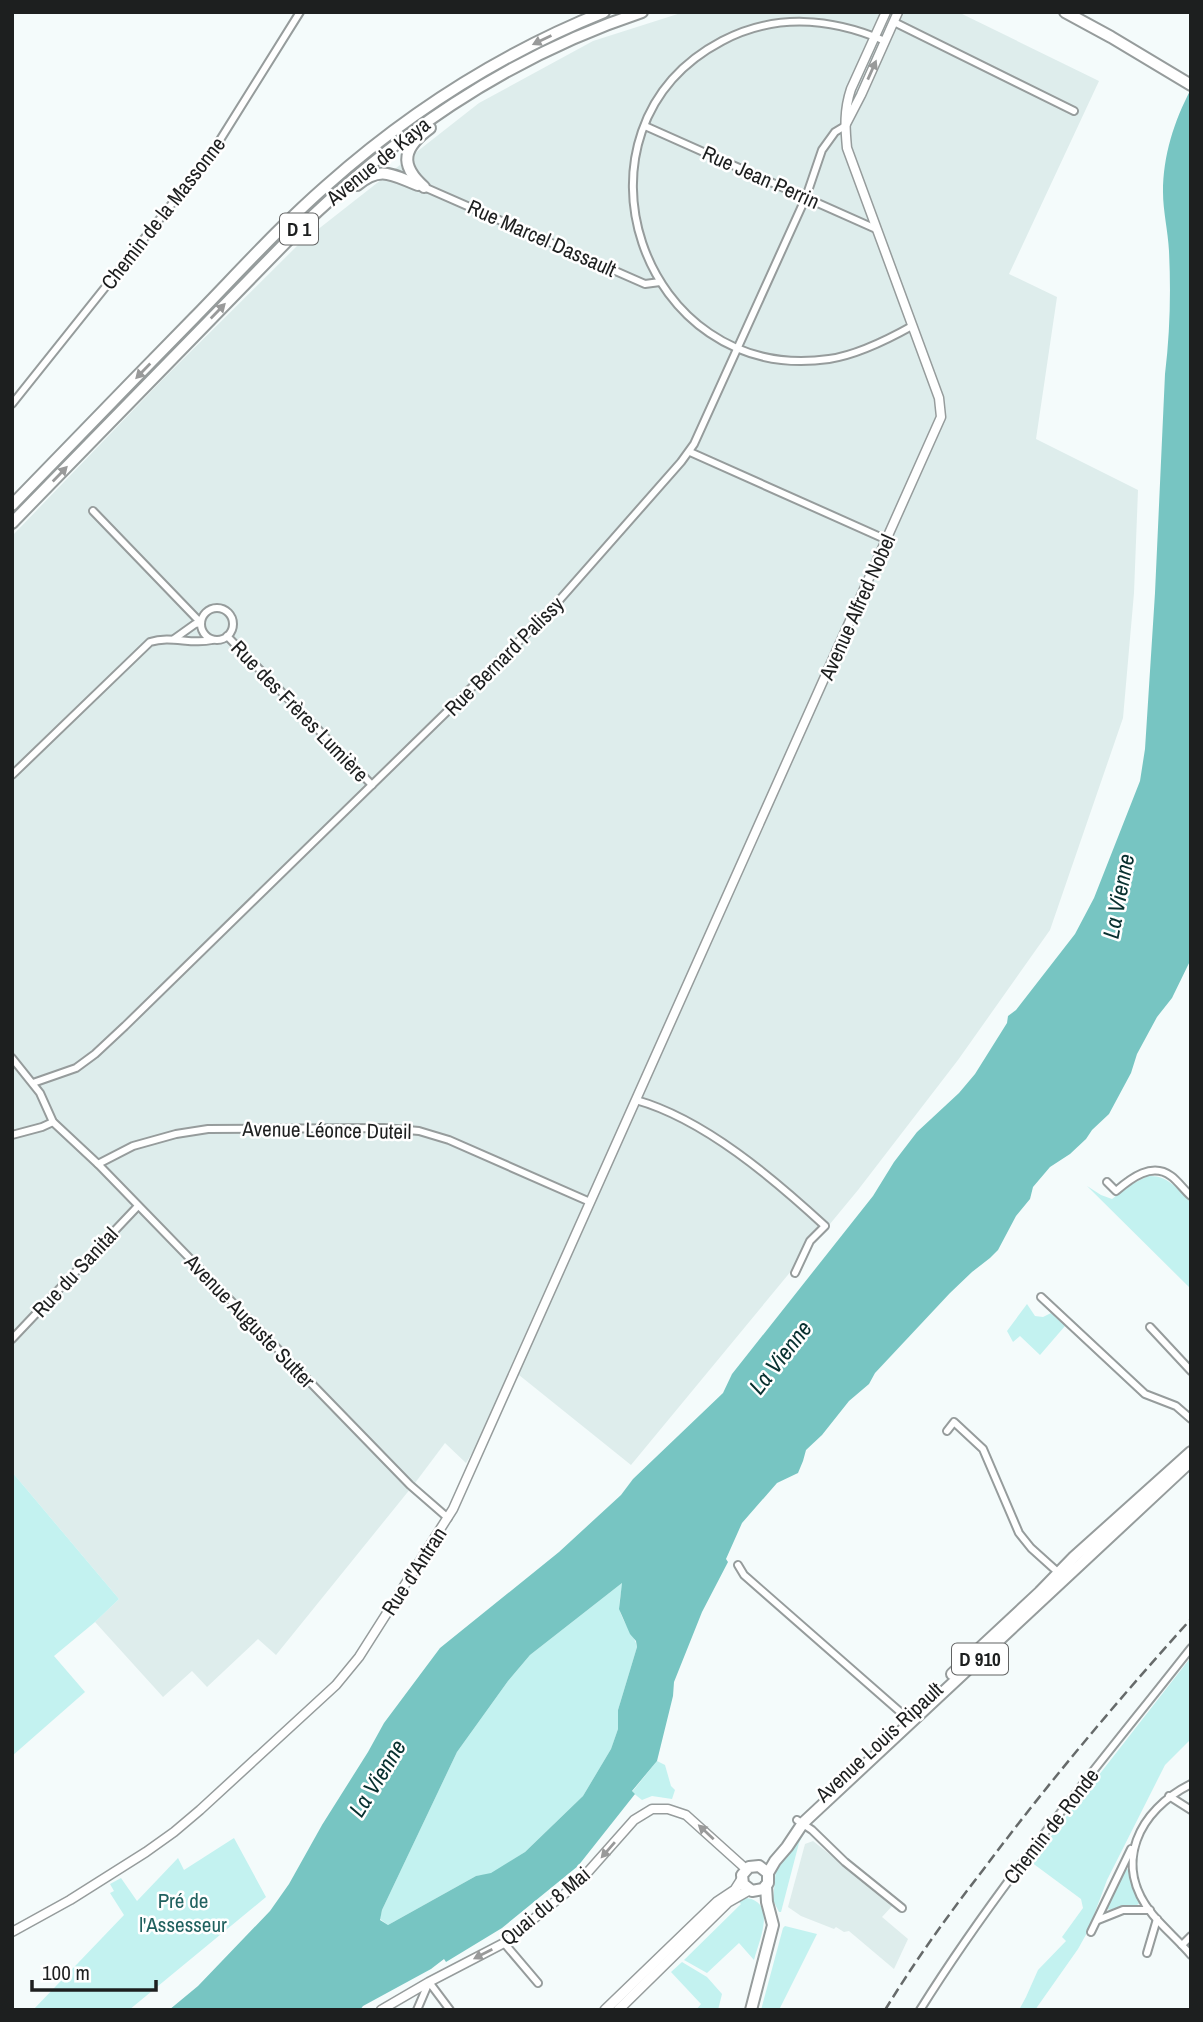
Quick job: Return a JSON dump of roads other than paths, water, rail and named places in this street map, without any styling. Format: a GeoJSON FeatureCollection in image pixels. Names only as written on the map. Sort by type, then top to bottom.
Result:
{"type":"FeatureCollection","features":[{"type":"Feature","properties":{"kind":"main road","name":"Avenue de Kaya"},"geometry":{"type":"LineString","coordinates":[[12,505],[273,237],[344,170],[403,124],[480,73],[538,41],[604,12]]}},
{"type":"Feature","properties":{"kind":"main road","name":"Avenue de Kaya"},"geometry":{"type":"LineString","coordinates":[[12,523],[286,242],[381,155],[440,112],[515,68],[594,29],[642,12]]}},
{"type":"Feature","properties":{"kind":"main road"},"geometry":{"type":"LineString","coordinates":[[1065,12],[1162,66],[1191,86]]}},
{"type":"Feature","properties":{"kind":"main road"},"geometry":{"type":"LineString","coordinates":[[1079,12],[1111,37]]}},
{"type":"Feature","properties":{"kind":"main road"},"geometry":{"type":"LineString","coordinates":[[424,187],[413,177],[407,165],[408,152],[415,139],[461,106],[594,29]]}},
{"type":"Feature","properties":{"kind":"main road"},"geometry":{"type":"LineString","coordinates":[[286,242],[374,173],[391,174],[424,187]]}},
{"type":"Feature","properties":{"kind":"main road","name":"Avenue Louis Ripault"},"geometry":{"type":"LineString","coordinates":[[800,1822],[1062,1576],[1074,1557],[1189,1456]]}},
{"type":"Feature","properties":{"kind":"main road","name":"Avenue Louis Ripault"},"geometry":{"type":"LineString","coordinates":[[764,1869],[800,1822],[906,1717],[1062,1576]]}},
{"type":"Feature","properties":{"kind":"main road"},"geometry":{"type":"LineString","coordinates":[[604,2010],[717,1902],[735,1890],[752,1865],[764,1869],[769,1880],[766,1886],[774,1925],[751,2010]]}},
{"type":"Feature","properties":{"kind":"main road"},"geometry":{"type":"LineString","coordinates":[[744,1874],[745,1887],[769,1908]]}},
{"type":"Feature","properties":{"kind":"main road"},"geometry":{"type":"LineString","coordinates":[[618,2010],[728,1902],[766,1886]]}},
{"type":"Feature","properties":{"kind":"street","name":"Chemin de la Massonne"},"geometry":{"type":"LineString","coordinates":[[12,404],[210,156],[300,12]]}},
{"type":"Feature","properties":{"kind":"street","name":"Avenue Alfred Nobel"},"geometry":{"type":"LineString","coordinates":[[646,1077],[941,417],[939,398],[854,168],[845,126],[851,89],[886,12]]}},
{"type":"Feature","properties":{"kind":"street"},"geometry":{"type":"LineString","coordinates":[[845,126],[898,12]]}},
{"type":"Feature","properties":{"kind":"street"},"geometry":{"type":"LineString","coordinates":[[885,41],[841,25],[797,21],[765,25],[734,34],[701,54],[662,94],[645,126],[636,163],[633,204],[640,240],[660,282],[675,302],[701,327],[737,348],[781,359],[830,359],[874,345],[912,326]]}},
{"type":"Feature","properties":{"kind":"street"},"geometry":{"type":"LineString","coordinates":[[894,22],[1074,111]]}},
{"type":"Feature","properties":{"kind":"street","name":"Rue Jean Perrin"},"geometry":{"type":"LineString","coordinates":[[645,126],[876,229]]}},
{"type":"Feature","properties":{"kind":"street","name":"Rue Bernard Palissy"},"geometry":{"type":"LineString","coordinates":[[33,1083],[76,1068],[94,1054],[568,592],[690,452],[806,197],[822,150],[835,132],[845,126]]}},
{"type":"Feature","properties":{"kind":"street","name":"Rue Marcel Dassault"},"geometry":{"type":"LineString","coordinates":[[424,187],[645,284],[660,282]]}},
{"type":"Feature","properties":{"kind":"street"},"geometry":{"type":"LineString","coordinates":[[690,452],[887,540]]}},
{"type":"Feature","properties":{"kind":"street"},"geometry":{"type":"LineString","coordinates":[[93,511],[201,623],[205,635],[212,640],[218,640],[231,632],[232,622],[228,614],[219,609],[209,611],[201,623]]}},
{"type":"Feature","properties":{"kind":"street","name":"Rue des Frères Lumière"},"geometry":{"type":"LineString","coordinates":[[174,639],[195,624],[201,623]]}},
{"type":"Feature","properties":{"kind":"street","name":"Rue des Frères Lumière"},"geometry":{"type":"LineString","coordinates":[[227,636],[372,785]]}},
{"type":"Feature","properties":{"kind":"street","name":"Rue des Frères Lumière"},"geometry":{"type":"LineString","coordinates":[[12,775],[146,645],[155,640],[212,640]]}},
{"type":"Feature","properties":{"kind":"street"},"geometry":{"type":"LineString","coordinates":[[12,1058],[40,1093],[53,1122],[12,1135]]}},
{"type":"Feature","properties":{"kind":"street","name":"Rue d'Antran"},"geometry":{"type":"LineString","coordinates":[[12,1932],[80,1894],[174,1832],[335,1685],[359,1657],[448,1518],[646,1077]]}},
{"type":"Feature","properties":{"kind":"street"},"geometry":{"type":"LineString","coordinates":[[636,1100],[663,1110],[710,1135],[781,1187],[825,1226],[810,1241],[795,1273]]}},
{"type":"Feature","properties":{"kind":"street","name":"Avenue Auguste Sutter"},"geometry":{"type":"LineString","coordinates":[[53,1122],[98,1164],[410,1485],[448,1518]]}},
{"type":"Feature","properties":{"kind":"street","name":"Avenue Léonce Duteil"},"geometry":{"type":"LineString","coordinates":[[98,1164],[133,1146],[172,1135],[208,1129],[384,1128],[419,1131],[449,1140],[590,1202]]}},
{"type":"Feature","properties":{"kind":"street"},"geometry":{"type":"LineString","coordinates":[[1107,1182],[1116,1191],[1132,1177],[1145,1172],[1160,1171],[1170,1175],[1191,1196]]}},
{"type":"Feature","properties":{"kind":"street","name":"Rue du Sanital"},"geometry":{"type":"LineString","coordinates":[[12,1339],[138,1206]]}},
{"type":"Feature","properties":{"kind":"street"},"geometry":{"type":"LineString","coordinates":[[1041,1297],[1144,1394],[1176,1406],[1191,1419]]}},
{"type":"Feature","properties":{"kind":"street"},"geometry":{"type":"LineString","coordinates":[[1150,1327],[1191,1371]]}},
{"type":"Feature","properties":{"kind":"street"},"geometry":{"type":"LineString","coordinates":[[947,1431],[954,1423],[981,1445],[1019,1533],[1031,1548],[1062,1576]]}},
{"type":"Feature","properties":{"kind":"street"},"geometry":{"type":"LineString","coordinates":[[738,1565],[744,1575],[906,1717]]}},
{"type":"Feature","properties":{"kind":"street","name":"Chemin de Ronde"},"geometry":{"type":"LineString","coordinates":[[920,2010],[1021,1863],[1191,1648]]}},
{"type":"Feature","properties":{"kind":"street"},"geometry":{"type":"LineString","coordinates":[[1091,1932],[1149,1816],[1169,1796],[1191,1784]]}},
{"type":"Feature","properties":{"kind":"street"},"geometry":{"type":"LineString","coordinates":[[1169,1796],[1191,1810]]}},
{"type":"Feature","properties":{"kind":"street","name":"Quai du 8 Mai"},"geometry":{"type":"LineString","coordinates":[[382,2010],[504,1943],[579,1882],[634,1820],[652,1809],[660,1808],[686,1815],[744,1874]]}},
{"type":"Feature","properties":{"kind":"street"},"geometry":{"type":"LineString","coordinates":[[800,1822],[902,1908]]}},
{"type":"Feature","properties":{"kind":"street"},"geometry":{"type":"LineString","coordinates":[[1135,1841],[1133,1856],[1138,1888],[1157,1919],[1191,1955]]}},
{"type":"Feature","properties":{"kind":"street"},"geometry":{"type":"LineString","coordinates":[[1096,1921],[1123,1910],[1150,1910]]}},
{"type":"Feature","properties":{"kind":"street"},"geometry":{"type":"LineString","coordinates":[[1147,1953],[1157,1919]]}},
{"type":"Feature","properties":{"kind":"street"},"geometry":{"type":"LineString","coordinates":[[1182,1945],[1191,1936]]}},
{"type":"Feature","properties":{"kind":"street"},"geometry":{"type":"LineString","coordinates":[[504,1943],[538,1983]]}},
{"type":"Feature","properties":{"kind":"street"},"geometry":{"type":"LineString","coordinates":[[416,2010],[429,1982],[450,2010]]}},
{"type":"Feature","properties":{"kind":"water","name":"La Vienne"},"geometry":{"type":"Polygon","coordinates":[[[1191,89],[1191,959],[1172,998],[1157,1017],[1109,1114],[1070,1154],[1050,1167],[1033,1187],[1030,1199],[1016,1216],[998,1250],[950,1293],[875,1373],[869,1384],[849,1401],[822,1435],[806,1450],[798,1473],[777,1483],[742,1523],[726,1559],[728,1562],[702,1612],[674,1682],[657,1761],[632,1791],[635,1794],[578,1866],[502,1928],[446,1962],[444,1959],[360,2010],[169,2010],[198,1986],[270,1911],[289,1884],[384,1723],[440,1648],[559,1552],[621,1495],[633,1479],[723,1393],[732,1374],[873,1196],[917,1132],[959,1093],[975,1074],[1007,1023],[1008,1016],[1016,1010],[1075,934],[1094,898],[1140,781],[1145,749],[1170,312],[1164,179],[1171,139],[1191,89]],[[622,1583],[530,1655],[508,1681],[457,1752],[382,1910],[380,1920],[388,1925],[476,1876],[491,1873],[525,1852],[583,1796],[611,1749],[618,1729],[618,1710],[637,1647],[619,1609],[622,1583]]]}},
{"type":"Feature","properties":{"kind":"railway"},"geometry":{"type":"LineString","coordinates":[[885,2010],[945,1921],[1033,1805],[1110,1711],[1191,1619]]}},
{"type":"Feature","properties":{"kind":"park label","name":"Pré de l'Assesseur"},"geometry":{"type":"Point","coordinates":[183,1912]}}]}
